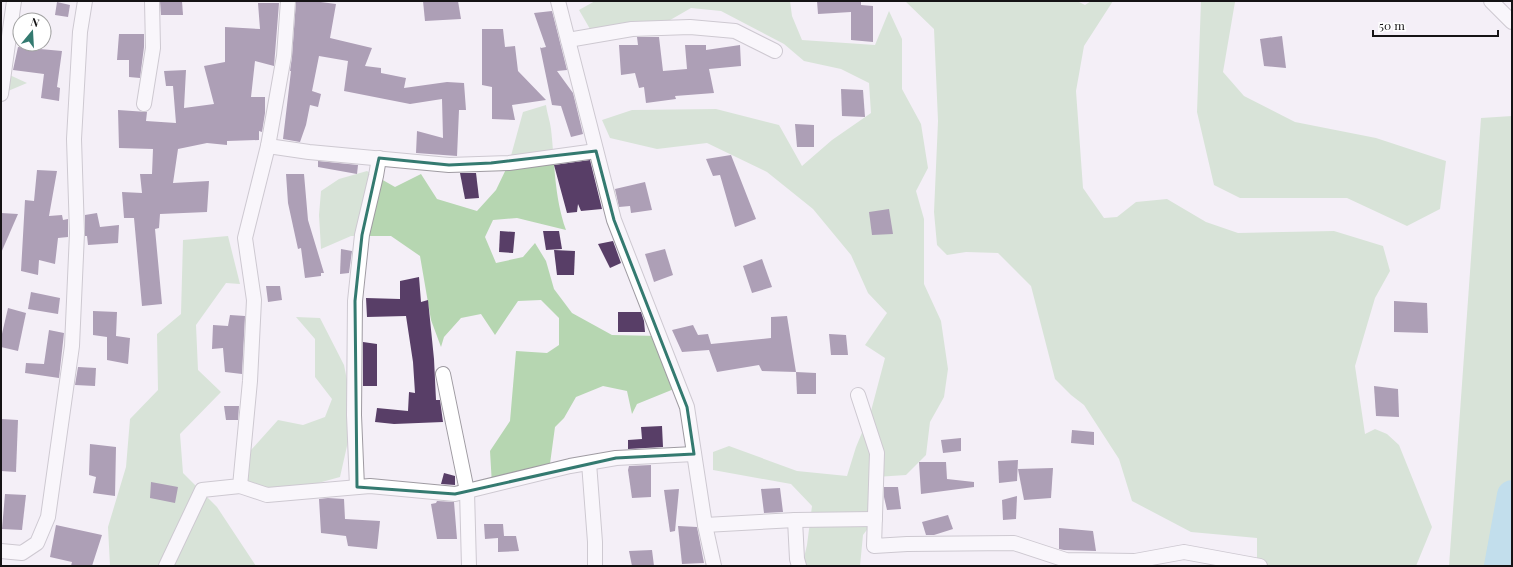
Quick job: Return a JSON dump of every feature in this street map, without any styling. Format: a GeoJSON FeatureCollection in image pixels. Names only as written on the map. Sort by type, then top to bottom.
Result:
{"type":"FeatureCollection","features":[{"type":"Feature","properties":{"kind":"street"},"geometry":{"type":"LineString","coordinates":[[1,94],[14,1]]}},
{"type":"Feature","properties":{"kind":"street"},"geometry":{"type":"LineString","coordinates":[[1,551],[22,553],[37,542],[48,517],[72,346],[77,233],[74,139],[80,32],[85,1]]}},
{"type":"Feature","properties":{"kind":"street"},"geometry":{"type":"LineString","coordinates":[[144,104],[153,48],[152,1]]}},
{"type":"Feature","properties":{"kind":"street"},"geometry":{"type":"LineString","coordinates":[[240,486],[250,381],[254,300],[245,238],[268,146],[284,56],[288,1]]}},
{"type":"Feature","properties":{"kind":"street"},"geometry":{"type":"LineString","coordinates":[[558,1],[614,220],[687,407],[705,525],[714,566]]}},
{"type":"Feature","properties":{"kind":"street"},"geometry":{"type":"LineString","coordinates":[[1490,1],[1512,22]]}},
{"type":"Feature","properties":{"kind":"street"},"geometry":{"type":"LineString","coordinates":[[568,40],[632,29],[690,27],[736,31],[775,51]]}},
{"type":"Feature","properties":{"kind":"street"},"geometry":{"type":"LineString","coordinates":[[268,146],[309,152],[449,165],[509,163],[596,150]]}},
{"type":"Feature","properties":{"kind":"street"},"geometry":{"type":"LineString","coordinates":[[357,487],[354,415],[355,301],[362,236],[379,158]]}},
{"type":"Feature","properties":{"kind":"street"},"geometry":{"type":"LineString","coordinates":[[443,374],[467,491],[469,566]]}},
{"type":"Feature","properties":{"kind":"street"},"geometry":{"type":"LineString","coordinates":[[858,395],[877,453],[874,546],[907,544],[1014,543],[1066,560],[1147,563],[1184,552],[1260,566]]}},
{"type":"Feature","properties":{"kind":"street"},"geometry":{"type":"LineString","coordinates":[[166,566],[202,490],[240,486],[267,495],[370,486],[455,494],[616,458],[694,454]]}},
{"type":"Feature","properties":{"kind":"street"},"geometry":{"type":"LineString","coordinates":[[589,463],[595,542],[595,566]]}},
{"type":"Feature","properties":{"kind":"street"},"geometry":{"type":"LineString","coordinates":[[705,525],[795,520],[875,519]]}},
{"type":"Feature","properties":{"kind":"street"},"geometry":{"type":"LineString","coordinates":[[795,520],[799,566]]}},
{"type":"Feature","properties":{"kind":"highlighted area"},"geometry":{"type":"Polygon","coordinates":[[[596,151],[614,220],[687,407],[694,454],[616,458],[455,494],[357,487],[355,301],[362,235],[379,158],[449,165],[491,163],[596,151]]]}},
{"type":"Feature","properties":{"kind":"green space"},"geometry":{"type":"Polygon","coordinates":[[[595,1],[790,1],[792,16],[802,40],[875,45],[889,11],[902,39],[902,89],[921,124],[928,168],[916,191],[924,219],[924,284],[941,321],[948,369],[944,397],[930,422],[926,455],[906,475],[876,477],[875,519],[863,535],[860,566],[802,566],[807,545],[812,506],[791,484],[713,470],[713,452],[729,446],[797,471],[847,476],[856,447],[871,411],[885,358],[865,345],[887,313],[868,293],[851,255],[813,209],[767,172],[707,143],[657,149],[610,138],[602,120],[632,110],[716,109],[779,125],[802,166],[832,140],[871,113],[869,83],[841,69],[804,61],[784,44],[721,11],[691,8],[665,23],[604,39],[590,29],[579,10],[595,1]]]}},
{"type":"Feature","properties":{"kind":"green space"},"geometry":{"type":"Polygon","coordinates":[[[905,1],[1077,1],[1085,5],[1091,1],[1113,1],[1084,46],[1076,91],[1083,188],[1104,218],[1117,217],[1136,202],[1167,199],[1206,222],[1238,233],[1334,231],[1383,246],[1390,271],[1375,298],[1355,366],[1365,434],[1375,429],[1387,434],[1399,445],[1432,527],[1416,566],[1257,566],[1257,538],[1191,532],[1132,501],[1119,459],[1084,405],[1071,395],[1055,379],[1031,286],[998,253],[966,252],[947,255],[937,245],[934,212],[938,121],[934,29],[905,1]]]}},
{"type":"Feature","properties":{"kind":"green space"},"geometry":{"type":"Polygon","coordinates":[[[1201,1],[1235,2],[1223,72],[1244,96],[1295,122],[1376,138],[1446,161],[1440,209],[1407,226],[1347,198],[1240,198],[1214,185],[1197,112],[1201,1]]]}},
{"type":"Feature","properties":{"kind":"green space"},"geometry":{"type":"Polygon","coordinates":[[[1,71],[27,83],[1,94],[1,71]]]}},
{"type":"Feature","properties":{"kind":"green space"},"geometry":{"type":"Polygon","coordinates":[[[546,105],[551,129],[559,205],[566,230],[517,218],[493,220],[485,237],[496,263],[523,257],[535,243],[546,261],[554,289],[572,313],[612,335],[659,336],[674,389],[637,404],[632,414],[627,391],[603,386],[576,397],[564,418],[555,427],[549,471],[492,485],[490,451],[510,421],[516,351],[547,353],[559,345],[559,318],[541,300],[518,301],[495,335],[481,314],[461,318],[444,337],[441,347],[431,320],[420,256],[391,236],[351,236],[321,249],[319,215],[321,191],[339,179],[367,171],[395,187],[421,174],[437,199],[477,211],[496,190],[509,163],[523,112],[546,105]]]}},
{"type":"Feature","properties":{"kind":"green space"},"geometry":{"type":"Polygon","coordinates":[[[1512,116],[1512,566],[1449,566],[1481,118],[1512,116]]]}},
{"type":"Feature","properties":{"kind":"green space"},"geometry":{"type":"Polygon","coordinates":[[[228,236],[240,284],[226,283],[196,325],[198,370],[221,392],[180,434],[183,473],[217,507],[256,566],[110,566],[108,527],[126,467],[130,419],[158,390],[157,334],[181,314],[183,240],[228,236]]]}},
{"type":"Feature","properties":{"kind":"green space"},"geometry":{"type":"Polygon","coordinates":[[[296,317],[320,318],[344,365],[354,415],[340,477],[282,493],[240,486],[251,450],[278,420],[303,425],[325,417],[332,399],[315,377],[315,339],[296,317]]]}},
{"type":"Feature","properties":{"kind":"building"},"geometry":{"type":"Polygon","coordinates":[[[160,1],[182,1],[183,15],[161,15],[160,1]]]}},
{"type":"Feature","properties":{"kind":"building"},"geometry":{"type":"Polygon","coordinates":[[[296,1],[313,1],[336,4],[330,38],[372,48],[365,66],[381,68],[381,73],[406,78],[404,88],[447,82],[464,83],[466,110],[459,110],[457,156],[416,153],[417,131],[443,138],[442,99],[410,104],[344,91],[348,61],[319,56],[312,91],[321,94],[318,107],[310,105],[306,125],[300,142],[283,139],[291,71],[296,1]]]}},
{"type":"Feature","properties":{"kind":"building"},"geometry":{"type":"Polygon","coordinates":[[[423,1],[458,1],[461,19],[425,21],[423,1]]]}},
{"type":"Feature","properties":{"kind":"building"},"geometry":{"type":"Polygon","coordinates":[[[817,1],[861,1],[861,5],[873,6],[873,42],[851,40],[851,12],[818,14],[817,1]]]}},
{"type":"Feature","properties":{"kind":"building"},"geometry":{"type":"Polygon","coordinates":[[[57,2],[70,5],[68,17],[55,15],[57,2]]]}},
{"type":"Feature","properties":{"kind":"building"},"geometry":{"type":"Polygon","coordinates":[[[258,3],[279,3],[274,66],[255,61],[251,97],[265,97],[265,113],[262,132],[259,131],[259,140],[227,141],[227,145],[207,143],[178,149],[173,183],[209,181],[207,212],[160,214],[159,228],[155,229],[162,304],[142,306],[134,218],[124,218],[122,192],[142,193],[140,174],[152,174],[153,149],[119,148],[118,110],[147,112],[146,121],[176,123],[173,86],[166,86],[164,71],[186,70],[184,108],[214,104],[204,66],[225,62],[225,27],[260,29],[258,3]]]}},
{"type":"Feature","properties":{"kind":"building"},"geometry":{"type":"Polygon","coordinates":[[[552,11],[567,70],[557,71],[573,93],[583,134],[571,137],[561,106],[552,105],[540,47],[546,47],[534,13],[552,11]]]}},
{"type":"Feature","properties":{"kind":"building"},"geometry":{"type":"Polygon","coordinates":[[[482,29],[503,29],[505,47],[515,46],[518,71],[546,100],[512,105],[515,120],[492,119],[492,87],[482,85],[482,29]]]}},
{"type":"Feature","properties":{"kind":"building"},"geometry":{"type":"Polygon","coordinates":[[[119,34],[144,34],[140,78],[129,77],[129,60],[117,60],[119,34]]]}},
{"type":"Feature","properties":{"kind":"building"},"geometry":{"type":"Polygon","coordinates":[[[1282,36],[1286,68],[1264,66],[1260,39],[1282,36]]]}},
{"type":"Feature","properties":{"kind":"building"},"geometry":{"type":"Polygon","coordinates":[[[637,37],[659,37],[663,71],[687,69],[685,45],[706,45],[706,50],[740,45],[741,66],[709,69],[714,93],[675,96],[676,99],[646,103],[644,87],[639,88],[635,73],[621,75],[619,45],[638,45],[637,37]]]}},
{"type":"Feature","properties":{"kind":"building"},"geometry":{"type":"Polygon","coordinates":[[[62,51],[57,87],[60,88],[59,101],[41,98],[44,74],[13,70],[17,52],[62,51]]]}},
{"type":"Feature","properties":{"kind":"building"},"geometry":{"type":"Polygon","coordinates":[[[841,89],[863,90],[865,117],[842,116],[841,89]]]}},
{"type":"Feature","properties":{"kind":"building"},"geometry":{"type":"Polygon","coordinates":[[[795,124],[814,125],[814,147],[797,147],[795,124]]]}},
{"type":"Feature","properties":{"kind":"building"},"geometry":{"type":"Polygon","coordinates":[[[731,155],[756,219],[735,227],[720,175],[713,176],[706,159],[731,155]]]}},
{"type":"Feature","properties":{"kind":"building"},"geometry":{"type":"Polygon","coordinates":[[[590,160],[602,209],[581,211],[578,204],[577,212],[567,213],[554,165],[590,160]]]}},
{"type":"Feature","properties":{"kind":"building"},"geometry":{"type":"Polygon","coordinates":[[[318,161],[358,165],[357,174],[318,167],[318,161]]]}},
{"type":"Feature","properties":{"kind":"building"},"geometry":{"type":"Polygon","coordinates":[[[37,170],[57,171],[49,216],[62,215],[63,220],[68,219],[68,237],[58,238],[55,264],[39,260],[38,275],[21,271],[25,200],[34,201],[37,170]]]}},
{"type":"Feature","properties":{"kind":"building"},"geometry":{"type":"Polygon","coordinates":[[[460,173],[476,173],[479,198],[465,199],[460,173]]]}},
{"type":"Feature","properties":{"kind":"building"},"geometry":{"type":"Polygon","coordinates":[[[286,174],[304,174],[308,220],[324,273],[321,273],[321,276],[305,278],[301,248],[298,249],[288,203],[286,174]]]}},
{"type":"Feature","properties":{"kind":"building"},"geometry":{"type":"Polygon","coordinates":[[[645,182],[652,210],[631,213],[630,206],[619,207],[615,189],[645,182]]]}},
{"type":"Feature","properties":{"kind":"building"},"geometry":{"type":"Polygon","coordinates":[[[889,209],[893,234],[872,235],[869,212],[889,209]]]}},
{"type":"Feature","properties":{"kind":"building"},"geometry":{"type":"Polygon","coordinates":[[[1,213],[18,214],[1,253],[1,213]]]}},
{"type":"Feature","properties":{"kind":"building"},"geometry":{"type":"Polygon","coordinates":[[[97,213],[100,227],[119,225],[118,243],[88,245],[87,236],[85,236],[85,215],[97,213]]]}},
{"type":"Feature","properties":{"kind":"building"},"geometry":{"type":"Polygon","coordinates":[[[500,231],[515,232],[513,253],[499,252],[500,231]]]}},
{"type":"Feature","properties":{"kind":"building"},"geometry":{"type":"Polygon","coordinates":[[[543,231],[559,231],[562,249],[546,250],[543,231]]]}},
{"type":"Feature","properties":{"kind":"building"},"geometry":{"type":"Polygon","coordinates":[[[613,241],[621,263],[610,268],[598,244],[613,241]]]}},
{"type":"Feature","properties":{"kind":"building"},"geometry":{"type":"Polygon","coordinates":[[[341,249],[352,251],[349,273],[340,274],[341,249]]]}},
{"type":"Feature","properties":{"kind":"building"},"geometry":{"type":"Polygon","coordinates":[[[665,249],[673,275],[654,282],[645,254],[665,249]]]}},
{"type":"Feature","properties":{"kind":"building"},"geometry":{"type":"Polygon","coordinates":[[[554,250],[575,251],[574,275],[557,275],[554,250]]]}},
{"type":"Feature","properties":{"kind":"building"},"geometry":{"type":"Polygon","coordinates":[[[762,259],[772,287],[752,293],[743,266],[762,259]]]}},
{"type":"Feature","properties":{"kind":"building"},"geometry":{"type":"Polygon","coordinates":[[[419,277],[421,302],[428,300],[434,359],[436,400],[440,400],[443,422],[394,424],[375,422],[377,408],[408,411],[409,392],[415,393],[413,362],[406,316],[367,317],[366,298],[400,299],[400,281],[419,277]]]}},
{"type":"Feature","properties":{"kind":"building"},"geometry":{"type":"Polygon","coordinates":[[[266,286],[280,286],[282,300],[268,302],[266,286]]]}},
{"type":"Feature","properties":{"kind":"building"},"geometry":{"type":"Polygon","coordinates":[[[31,292],[60,298],[58,314],[28,309],[31,292]]]}},
{"type":"Feature","properties":{"kind":"building"},"geometry":{"type":"Polygon","coordinates":[[[1394,301],[1427,303],[1428,333],[1394,332],[1394,301]]]}},
{"type":"Feature","properties":{"kind":"building"},"geometry":{"type":"Polygon","coordinates":[[[8,308],[26,313],[18,351],[1,347],[1,338],[8,308]]]}},
{"type":"Feature","properties":{"kind":"building"},"geometry":{"type":"Polygon","coordinates":[[[93,311],[117,312],[116,336],[130,338],[128,364],[107,360],[107,337],[93,335],[93,311]]]}},
{"type":"Feature","properties":{"kind":"building"},"geometry":{"type":"Polygon","coordinates":[[[618,312],[641,312],[645,332],[618,332],[618,312]]]}},
{"type":"Feature","properties":{"kind":"building"},"geometry":{"type":"Polygon","coordinates":[[[230,315],[245,316],[242,374],[225,372],[223,348],[212,349],[213,325],[228,326],[230,315]]]}},
{"type":"Feature","properties":{"kind":"building"},"geometry":{"type":"Polygon","coordinates":[[[787,316],[796,372],[762,371],[759,365],[717,372],[709,350],[682,352],[672,330],[693,325],[698,335],[708,334],[711,344],[771,338],[771,317],[787,316]]]}},
{"type":"Feature","properties":{"kind":"building"},"geometry":{"type":"Polygon","coordinates":[[[49,330],[64,333],[59,378],[25,373],[26,363],[44,364],[49,330]]]}},
{"type":"Feature","properties":{"kind":"building"},"geometry":{"type":"Polygon","coordinates":[[[829,334],[846,335],[848,355],[831,355],[829,334]]]}},
{"type":"Feature","properties":{"kind":"building"},"geometry":{"type":"Polygon","coordinates":[[[363,342],[377,344],[377,386],[363,386],[363,342]]]}},
{"type":"Feature","properties":{"kind":"building"},"geometry":{"type":"Polygon","coordinates":[[[78,367],[96,368],[95,386],[75,385],[78,367]]]}},
{"type":"Feature","properties":{"kind":"building"},"geometry":{"type":"Polygon","coordinates":[[[796,372],[816,373],[816,394],[797,394],[796,372]]]}},
{"type":"Feature","properties":{"kind":"building"},"geometry":{"type":"Polygon","coordinates":[[[1374,386],[1398,389],[1399,417],[1376,416],[1374,386]]]}},
{"type":"Feature","properties":{"kind":"building"},"geometry":{"type":"Polygon","coordinates":[[[224,406],[239,406],[238,420],[226,420],[224,406]]]}},
{"type":"Feature","properties":{"kind":"building"},"geometry":{"type":"Polygon","coordinates":[[[1,419],[18,420],[16,472],[1,471],[1,419]]]}},
{"type":"Feature","properties":{"kind":"building"},"geometry":{"type":"Polygon","coordinates":[[[662,426],[663,447],[628,449],[628,440],[642,439],[641,427],[662,426]]]}},
{"type":"Feature","properties":{"kind":"building"},"geometry":{"type":"Polygon","coordinates":[[[1072,430],[1094,432],[1094,445],[1071,443],[1072,430]]]}},
{"type":"Feature","properties":{"kind":"building"},"geometry":{"type":"Polygon","coordinates":[[[961,438],[961,451],[943,453],[941,440],[961,438]]]}},
{"type":"Feature","properties":{"kind":"building"},"geometry":{"type":"Polygon","coordinates":[[[90,444],[116,447],[115,496],[93,493],[96,477],[89,475],[90,444]]]}},
{"type":"Feature","properties":{"kind":"building"},"geometry":{"type":"Polygon","coordinates":[[[1018,460],[1017,481],[999,483],[998,461],[1018,460]]]}},
{"type":"Feature","properties":{"kind":"building"},"geometry":{"type":"Polygon","coordinates":[[[919,462],[946,462],[947,479],[974,482],[974,487],[921,494],[919,462]]]}},
{"type":"Feature","properties":{"kind":"building"},"geometry":{"type":"Polygon","coordinates":[[[651,465],[651,497],[632,498],[628,470],[629,466],[651,465]]]}},
{"type":"Feature","properties":{"kind":"building"},"geometry":{"type":"Polygon","coordinates":[[[1053,468],[1051,498],[1024,500],[1018,469],[1053,468]]]}},
{"type":"Feature","properties":{"kind":"building"},"geometry":{"type":"Polygon","coordinates":[[[444,473],[455,476],[455,485],[441,484],[444,473]]]}},
{"type":"Feature","properties":{"kind":"building"},"geometry":{"type":"Polygon","coordinates":[[[151,482],[178,487],[175,503],[150,498],[151,482]]]}},
{"type":"Feature","properties":{"kind":"building"},"geometry":{"type":"Polygon","coordinates":[[[884,487],[898,487],[901,509],[887,510],[884,497],[884,487]]]}},
{"type":"Feature","properties":{"kind":"building"},"geometry":{"type":"Polygon","coordinates":[[[780,488],[783,512],[764,513],[761,489],[780,488]]]}},
{"type":"Feature","properties":{"kind":"building"},"geometry":{"type":"Polygon","coordinates":[[[679,489],[675,531],[670,532],[664,490],[679,489]]]}},
{"type":"Feature","properties":{"kind":"building"},"geometry":{"type":"Polygon","coordinates":[[[5,494],[26,495],[22,530],[2,529],[5,494]]]}},
{"type":"Feature","properties":{"kind":"building"},"geometry":{"type":"Polygon","coordinates":[[[1017,496],[1016,519],[1003,520],[1002,500],[1017,496]]]}},
{"type":"Feature","properties":{"kind":"building"},"geometry":{"type":"Polygon","coordinates":[[[319,499],[344,499],[345,519],[380,521],[377,549],[348,546],[346,536],[321,533],[319,499]]]}},
{"type":"Feature","properties":{"kind":"building"},"geometry":{"type":"Polygon","coordinates":[[[437,501],[454,502],[457,539],[437,539],[431,504],[436,503],[437,501]]]}},
{"type":"Feature","properties":{"kind":"building"},"geometry":{"type":"Polygon","coordinates":[[[948,515],[953,529],[934,535],[926,535],[922,522],[948,515]]]}},
{"type":"Feature","properties":{"kind":"building"},"geometry":{"type":"Polygon","coordinates":[[[484,524],[503,524],[504,536],[516,536],[519,551],[498,552],[498,538],[485,539],[484,524]]]}},
{"type":"Feature","properties":{"kind":"building"},"geometry":{"type":"Polygon","coordinates":[[[56,525],[102,535],[92,566],[71,566],[72,562],[50,557],[56,525]]]}},
{"type":"Feature","properties":{"kind":"building"},"geometry":{"type":"Polygon","coordinates":[[[678,526],[697,527],[704,563],[682,564],[678,526]]]}},
{"type":"Feature","properties":{"kind":"building"},"geometry":{"type":"Polygon","coordinates":[[[1059,528],[1093,531],[1096,551],[1059,549],[1059,528]]]}},
{"type":"Feature","properties":{"kind":"building"},"geometry":{"type":"Polygon","coordinates":[[[652,550],[654,566],[632,566],[629,551],[652,550]]]}},
{"type":"Feature","properties":{"kind":"waterway"},"geometry":{"type":"LineString","coordinates":[[1499,566],[1512,495]]}}]}
